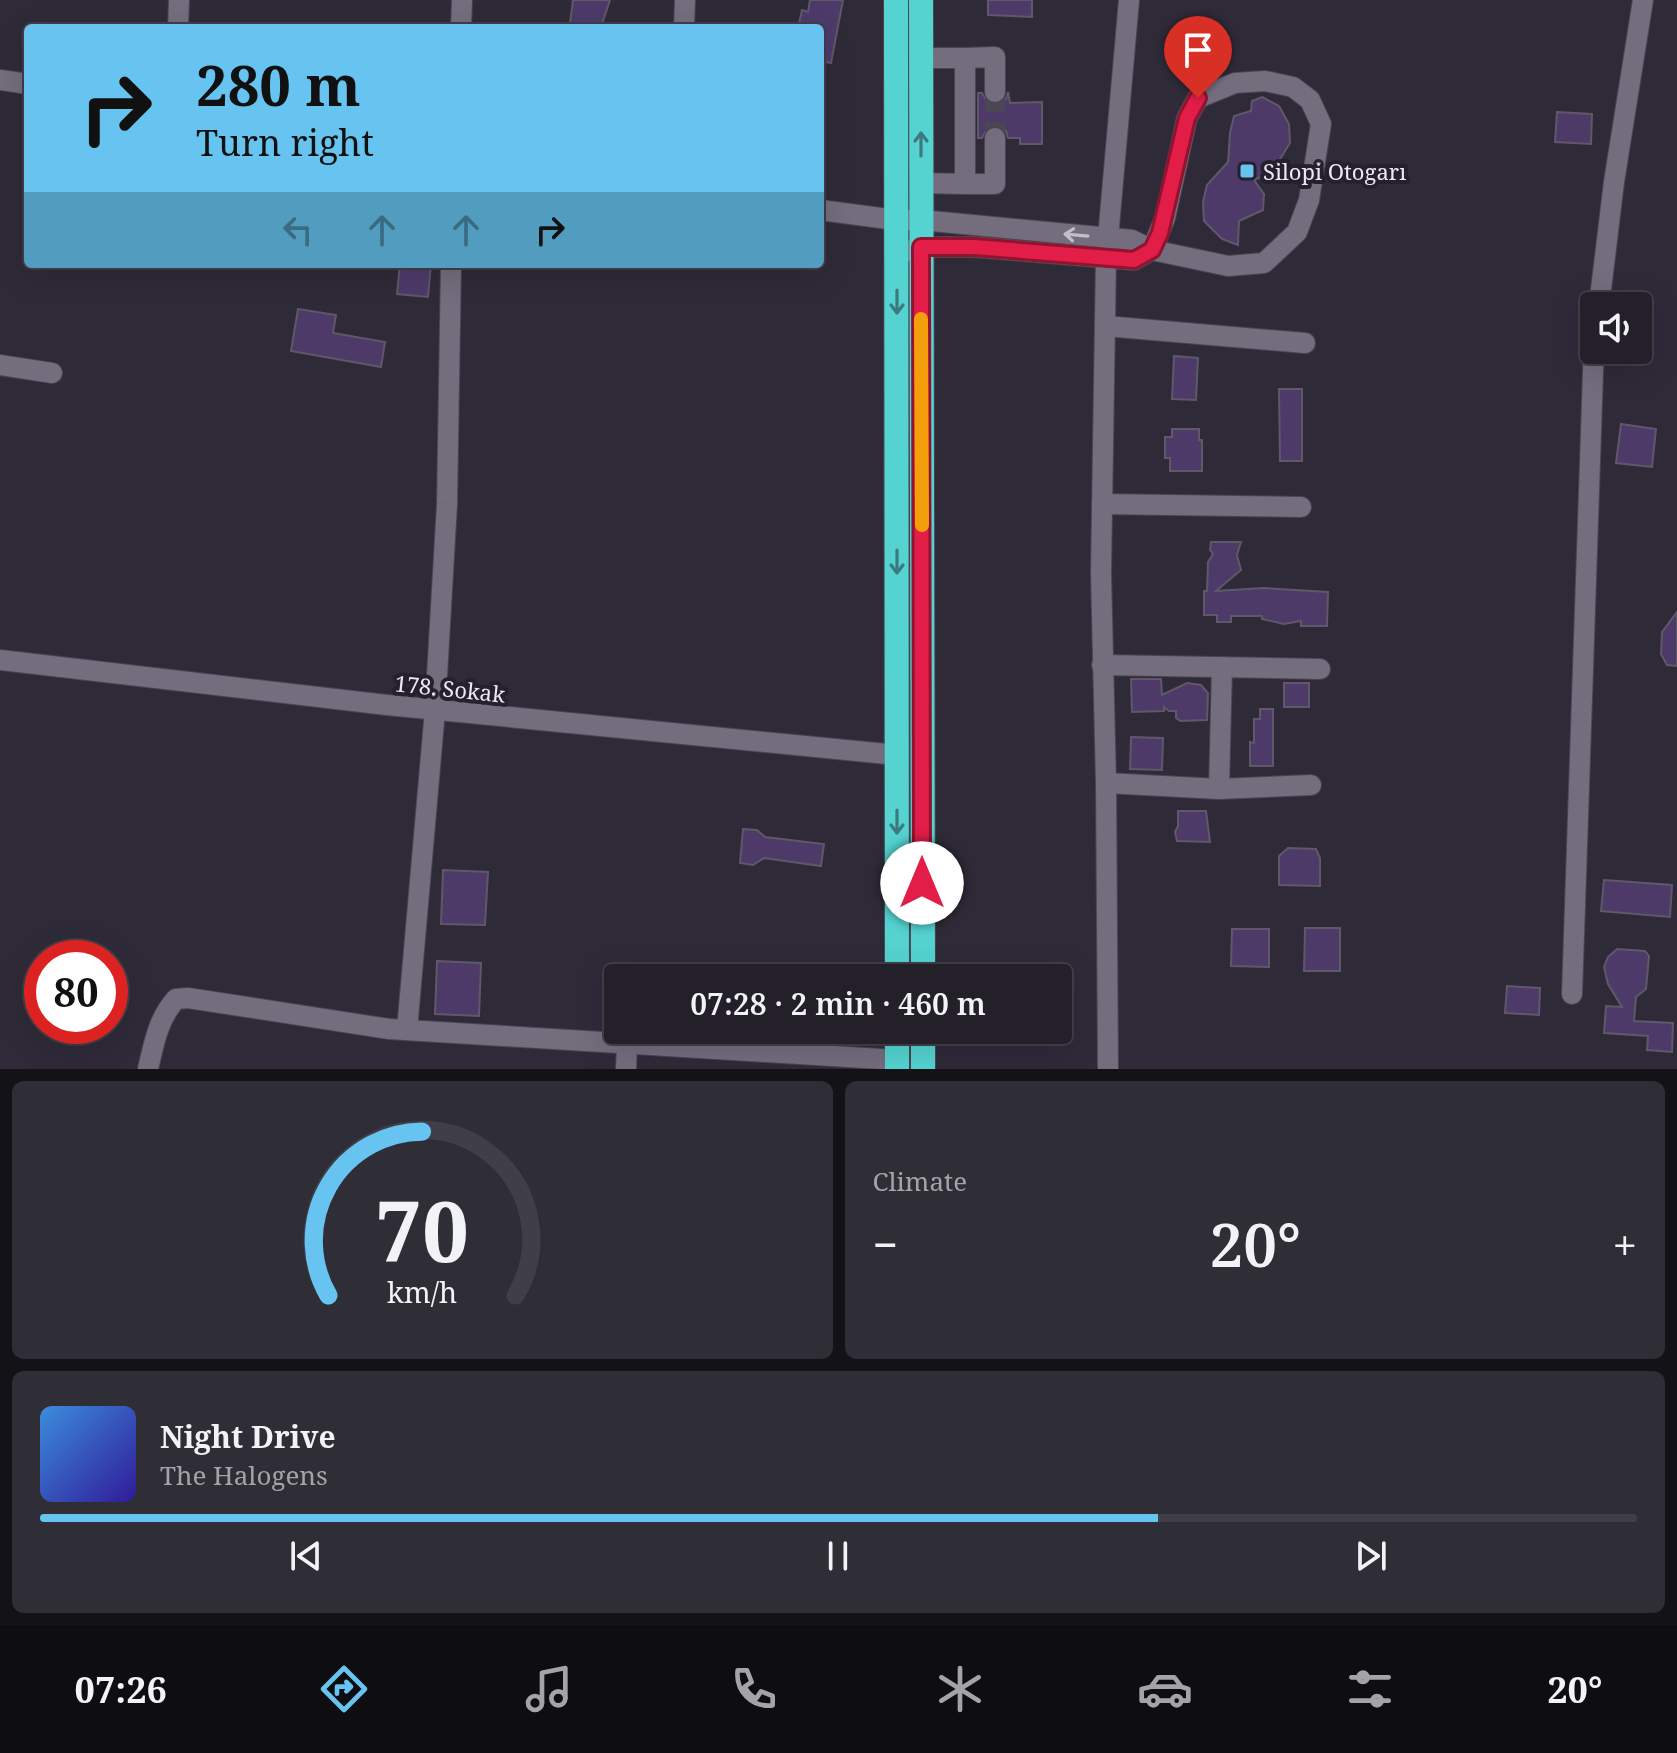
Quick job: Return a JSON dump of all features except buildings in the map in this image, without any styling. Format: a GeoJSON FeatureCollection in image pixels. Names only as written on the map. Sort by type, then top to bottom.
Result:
{"type":"FeatureCollection","features":[{"type":"Feature","properties":{"kind":"highway"},"geometry":{"type":"LineString","coordinates":[[896,0],[897,964]]}},
{"type":"Feature","properties":{"kind":"highway"},"geometry":{"type":"LineString","coordinates":[[921,0],[923,964]]}},
{"type":"Feature","properties":{"kind":"highway"},"geometry":{"type":"LineString","coordinates":[[923,1044],[923,1069]]}},
{"type":"Feature","properties":{"kind":"street"},"geometry":{"type":"LineString","coordinates":[[178,24],[179,0]]}},
{"type":"Feature","properties":{"kind":"street"},"geometry":{"type":"LineString","coordinates":[[461,24],[462,0]]}},
{"type":"Feature","properties":{"kind":"street"},"geometry":{"type":"LineString","coordinates":[[684,24],[685,0]]}},
{"type":"Feature","properties":{"kind":"street"},"geometry":{"type":"LineString","coordinates":[[1108,1069],[1102,665],[1105,326],[1107,247],[1129,0]]}},
{"type":"Feature","properties":{"kind":"street"},"geometry":{"type":"LineString","coordinates":[[1601,292],[1614,182],[1643,0]]}},
{"type":"Feature","properties":{"kind":"street"},"geometry":{"type":"LineString","coordinates":[[921,58],[995,57],[995,92]]}},
{"type":"Feature","properties":{"kind":"street"},"geometry":{"type":"LineString","coordinates":[[965,58],[965,184]]}},
{"type":"Feature","properties":{"kind":"street"},"geometry":{"type":"LineString","coordinates":[[0,80],[24,83]]}},
{"type":"Feature","properties":{"kind":"street"},"geometry":{"type":"LineString","coordinates":[[897,253],[921,247],[1107,247],[1132,240],[1152,250],[1228,266],[1264,263],[1297,232],[1309,200],[1321,124],[1310,100],[1293,87],[1265,81],[1235,83],[1198,98],[1187,118],[1165,218],[1152,250]]}},
{"type":"Feature","properties":{"kind":"street"},"geometry":{"type":"LineString","coordinates":[[921,183],[995,184],[995,138]]}},
{"type":"Feature","properties":{"kind":"street"},"geometry":{"type":"LineString","coordinates":[[824,211],[896,220],[921,220],[1107,247]]}},
{"type":"Feature","properties":{"kind":"street"},"geometry":{"type":"LineString","coordinates":[[407,1030],[435,710],[447,504],[451,268]]}},
{"type":"Feature","properties":{"kind":"street"},"geometry":{"type":"LineString","coordinates":[[1105,326],[1305,343]]}},
{"type":"Feature","properties":{"kind":"street"},"geometry":{"type":"LineString","coordinates":[[1572,994],[1593,364]]}},
{"type":"Feature","properties":{"kind":"street"},"geometry":{"type":"LineString","coordinates":[[0,365],[52,373]]}},
{"type":"Feature","properties":{"kind":"street"},"geometry":{"type":"LineString","coordinates":[[1102,504],[1301,507]]}},
{"type":"Feature","properties":{"kind":"street","name":"178. Sokak"},"geometry":{"type":"LineString","coordinates":[[0,660],[435,710],[897,755]]}},
{"type":"Feature","properties":{"kind":"street"},"geometry":{"type":"LineString","coordinates":[[1102,665],[1320,669]]}},
{"type":"Feature","properties":{"kind":"street"},"geometry":{"type":"LineString","coordinates":[[1219,789],[1222,667]]}},
{"type":"Feature","properties":{"kind":"street"},"geometry":{"type":"LineString","coordinates":[[1106,783],[1219,789],[1311,785]]}},
{"type":"Feature","properties":{"kind":"street"},"geometry":{"type":"LineString","coordinates":[[148,1069],[156,1033],[167,1009],[176,999],[188,998],[407,1030],[627,1045],[736,1060],[897,1064]]}},
{"type":"Feature","properties":{"kind":"street"},"geometry":{"type":"LineString","coordinates":[[626,1069],[627,1045]]}},
{"type":"Feature","properties":{"kind":"tunnel"},"geometry":{"type":"LineString","coordinates":[[995,92],[995,138]]}},
{"type":"Feature","properties":{"kind":"slow traffic"},"geometry":{"type":"LineString","coordinates":[[921,319],[922,525]]}},
{"type":"Feature","properties":{"kind":"place","name":"Silopi Otogarı"},"geometry":{"type":"Point","coordinates":[1247,171]}},
{"type":"Feature","properties":{"kind":"route"},"geometry":{"type":"LineString","coordinates":[[922,883],[921,247],[974,247],[1134,260],[1152,250],[1160,233],[1187,118],[1198,98]]}}]}
